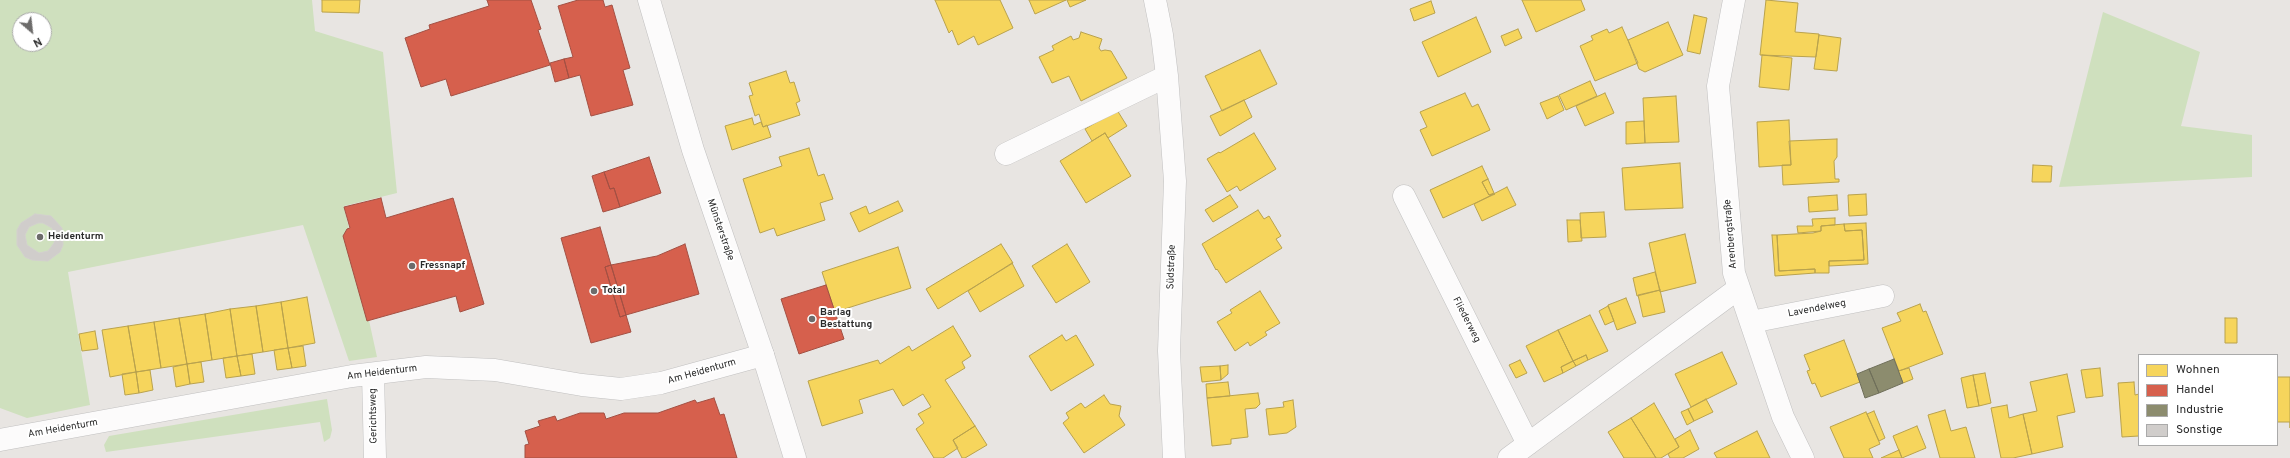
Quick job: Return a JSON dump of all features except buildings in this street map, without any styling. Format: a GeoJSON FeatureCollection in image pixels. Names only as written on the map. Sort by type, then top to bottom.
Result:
{"type":"FeatureCollection","features":[{"type":"Feature","properties":{"kind":"street","name":"Münsterstraße"},"geometry":{"type":"LineString","coordinates":[[649,0],[693,150],[763,354],[795,458]]}},
{"type":"Feature","properties":{"kind":"street","name":"Südstraße"},"geometry":{"type":"LineString","coordinates":[[1154,0],[1162,35],[1167,76],[1175,181],[1169,351],[1174,458]]}},
{"type":"Feature","properties":{"kind":"street","name":"Arenbergstraße"},"geometry":{"type":"LineString","coordinates":[[1734,0],[1718,86],[1734,273],[1783,417],[1803,458]]}},
{"type":"Feature","properties":{"kind":"street"},"geometry":{"type":"LineString","coordinates":[[1006,154],[1167,76]]}},
{"type":"Feature","properties":{"kind":"street","name":"Fliederweg"},"geometry":{"type":"LineString","coordinates":[[1404,196],[1528,444]]}},
{"type":"Feature","properties":{"kind":"street"},"geometry":{"type":"LineString","coordinates":[[1509,458],[1739,288]]}},
{"type":"Feature","properties":{"kind":"street","name":"Lavendelweg"},"geometry":{"type":"LineString","coordinates":[[1751,322],[1883,296]]}},
{"type":"Feature","properties":{"kind":"street","name":"Am Heidenturm"},"geometry":{"type":"LineString","coordinates":[[0,440],[352,376],[426,367],[495,370],[582,385],[621,389],[661,383],[763,354]]}},
{"type":"Feature","properties":{"kind":"street","name":"Gerichtsweg"},"geometry":{"type":"LineString","coordinates":[[373,374],[375,458]]}},
{"type":"Feature","properties":{"kind":"green space"},"geometry":{"type":"Polygon","coordinates":[[[0,0],[312,0],[315,31],[383,52],[397,193],[344,206],[377,357],[349,361],[303,225],[68,272],[90,405],[27,418],[0,408],[0,0]]]}},
{"type":"Feature","properties":{"kind":"green space"},"geometry":{"type":"Polygon","coordinates":[[[2103,12],[2200,52],[2181,126],[2252,135],[2252,177],[2059,187],[2103,12]]]}},
{"type":"Feature","properties":{"kind":"green space"},"geometry":{"type":"Polygon","coordinates":[[[327,399],[332,430],[330,438],[324,442],[320,422],[106,452],[104,445],[109,436],[327,399]]]}},
{"type":"Feature","properties":{"kind":"place","name":"Heidenturm"},"geometry":{"type":"Point","coordinates":[40,237]}},
{"type":"Feature","properties":{"kind":"place","name":"Fressnapf"},"geometry":{"type":"Point","coordinates":[412,266]}},
{"type":"Feature","properties":{"kind":"place","name":"Total"},"geometry":{"type":"Point","coordinates":[594,291]}},
{"type":"Feature","properties":{"kind":"place","name":"Barlag Bestattung"},"geometry":{"type":"Point","coordinates":[812,319]}}]}
